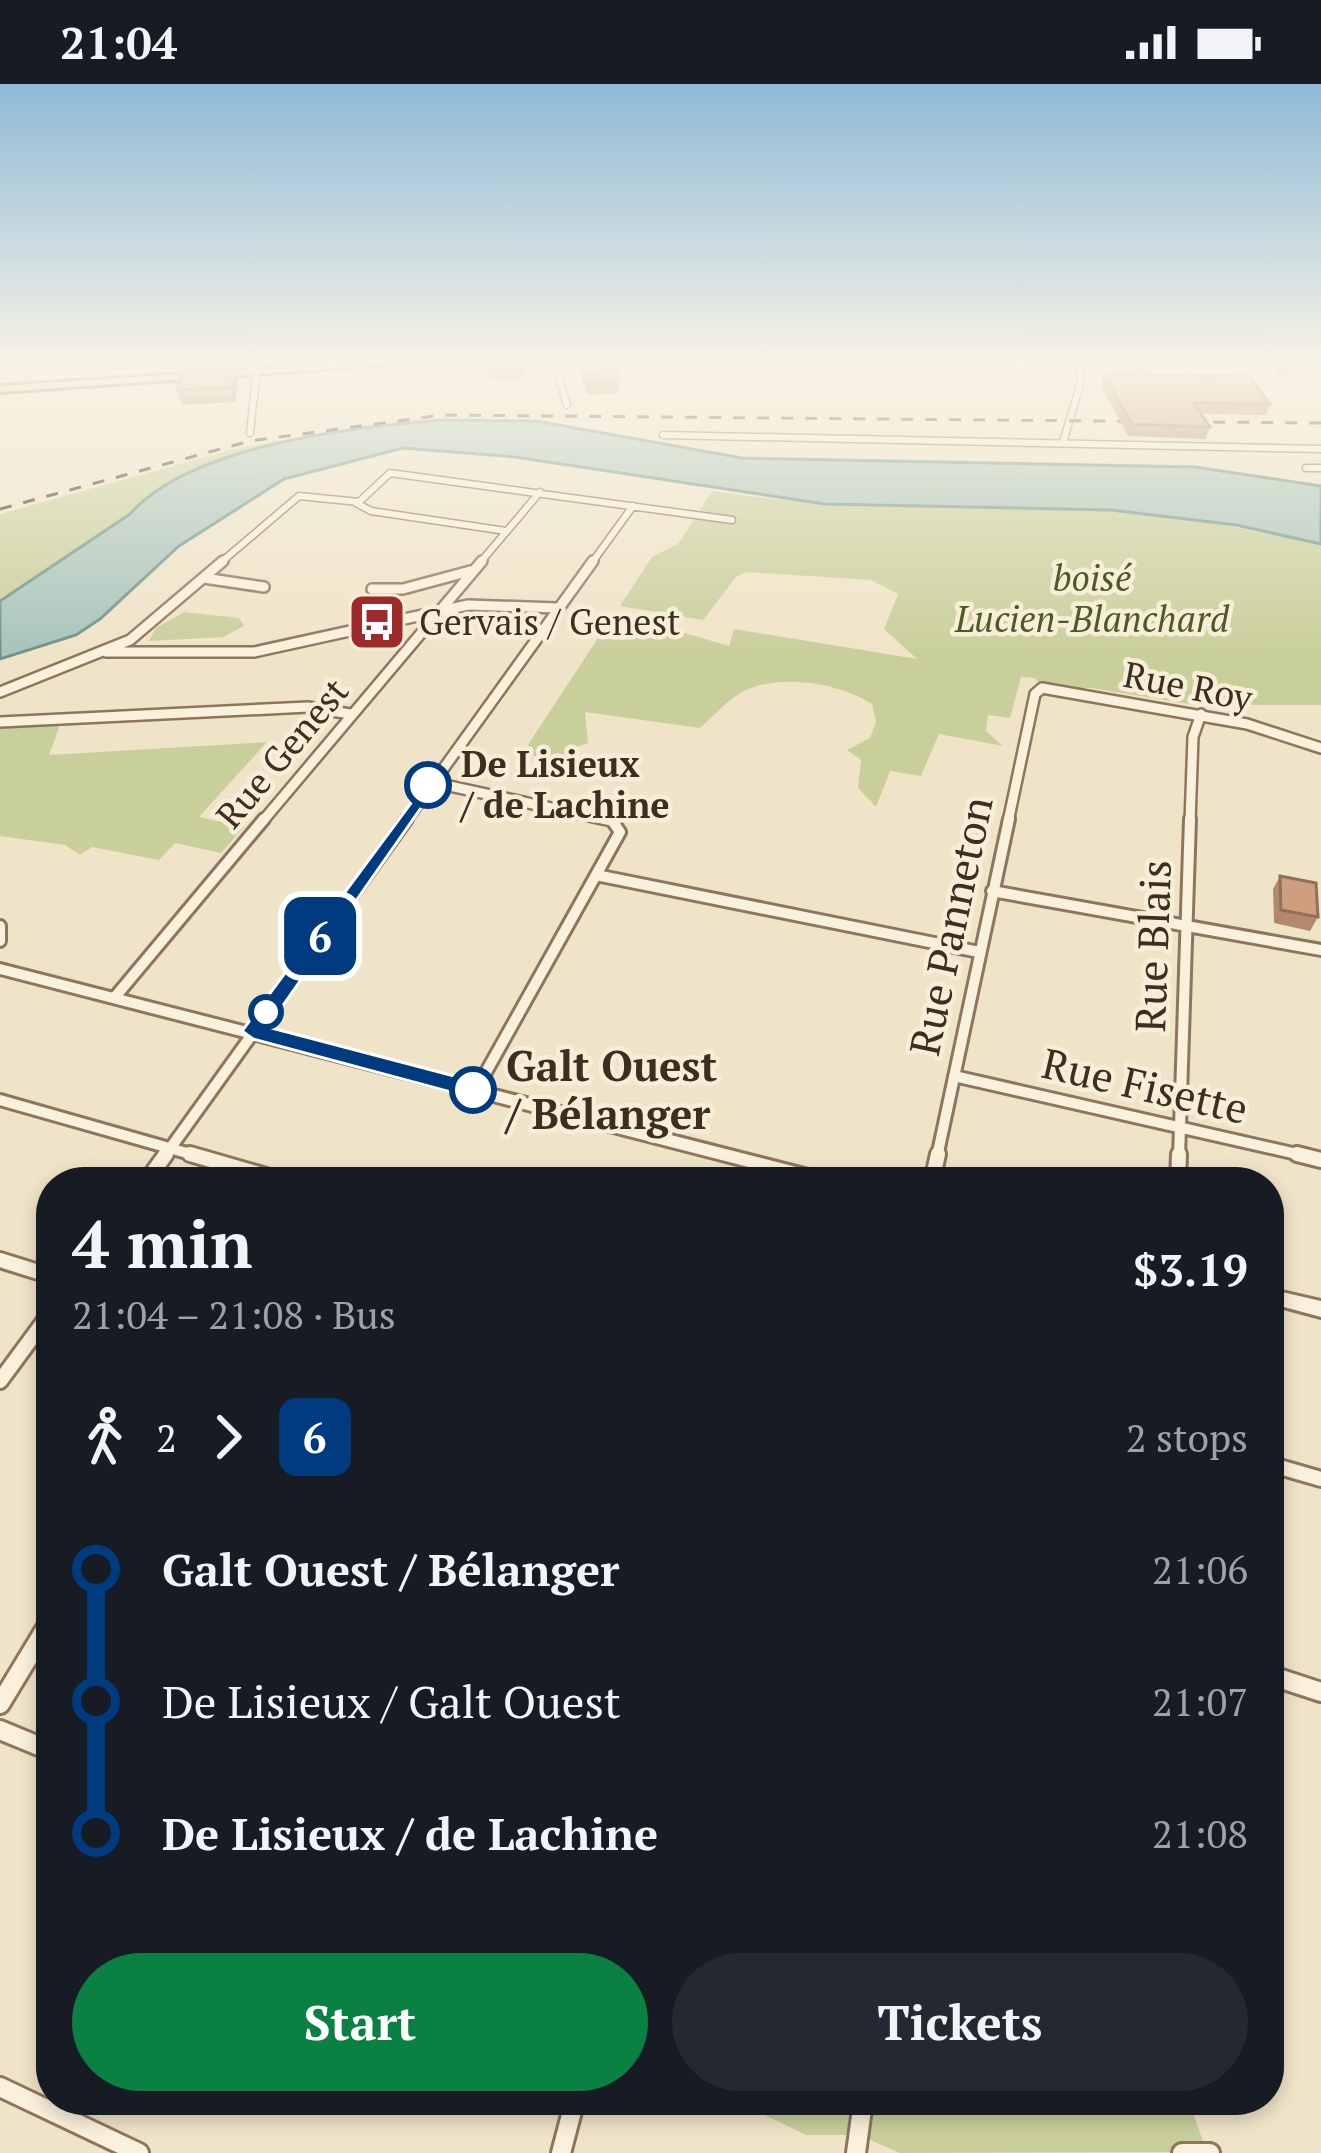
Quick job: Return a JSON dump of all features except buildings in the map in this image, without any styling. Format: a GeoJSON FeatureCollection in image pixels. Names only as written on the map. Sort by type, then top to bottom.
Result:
{"type":"FeatureCollection","features":[{"type":"Feature","properties":{"kind":"street"},"geometry":{"type":"LineString","coordinates":[[1306,468],[1321,468]]}},
{"type":"Feature","properties":{"kind":"street"},"geometry":{"type":"LineString","coordinates":[[356,502],[394,472],[732,520]]}},
{"type":"Feature","properties":{"kind":"street","name":"Rue Genest"},"geometry":{"type":"LineString","coordinates":[[115,997],[540,492]]}},
{"type":"Feature","properties":{"kind":"street"},"geometry":{"type":"LineString","coordinates":[[0,692],[139,634],[299,496],[356,502],[371,512],[506,531]]}},
{"type":"Feature","properties":{"kind":"street"},"geometry":{"type":"LineString","coordinates":[[157,1167],[633,506]]}},
{"type":"Feature","properties":{"kind":"street"},"geometry":{"type":"LineString","coordinates":[[372,590],[410,591],[458,570],[474,570]]}},
{"type":"Feature","properties":{"kind":"street"},"geometry":{"type":"LineString","coordinates":[[205,578],[264,587]]}},
{"type":"Feature","properties":{"kind":"street"},"geometry":{"type":"LineString","coordinates":[[105,652],[254,652],[499,603],[557,608]]}},
{"type":"Feature","properties":{"kind":"street","name":"Rue Roy"},"geometry":{"type":"LineString","coordinates":[[1042,688],[1201,714],[1321,748]]}},
{"type":"Feature","properties":{"kind":"street","name":"Rue Panneton"},"geometry":{"type":"LineString","coordinates":[[935,1167],[1030,701],[1042,688]]}},
{"type":"Feature","properties":{"kind":"street"},"geometry":{"type":"LineString","coordinates":[[0,722],[308,707],[350,714]]}},
{"type":"Feature","properties":{"kind":"street","name":"Rue Blais"},"geometry":{"type":"LineString","coordinates":[[1178,1167],[1190,929],[1193,737],[1201,714]]}},
{"type":"Feature","properties":{"kind":"street"},"geometry":{"type":"LineString","coordinates":[[431,782],[619,824],[620,832],[476,1090]]}},
{"type":"Feature","properties":{"kind":"street"},"geometry":{"type":"LineString","coordinates":[[596,875],[979,952]]}},
{"type":"Feature","properties":{"kind":"street"},"geometry":{"type":"LineString","coordinates":[[992,890],[1321,950]]}},
{"type":"Feature","properties":{"kind":"street"},"geometry":{"type":"LineString","coordinates":[[0,926],[0,941]]}},
{"type":"Feature","properties":{"kind":"street"},"geometry":{"type":"LineString","coordinates":[[0,969],[774,1167]]}},
{"type":"Feature","properties":{"kind":"street","name":"Rue Fisette"},"geometry":{"type":"LineString","coordinates":[[953,1076],[1321,1160]]}},
{"type":"Feature","properties":{"kind":"street"},"geometry":{"type":"LineString","coordinates":[[0,1100],[237,1167]]}},
{"type":"Feature","properties":{"kind":"street"},"geometry":{"type":"LineString","coordinates":[[0,1260],[36,1271]]}},
{"type":"Feature","properties":{"kind":"street"},"geometry":{"type":"LineString","coordinates":[[1284,1300],[1321,1309]]}},
{"type":"Feature","properties":{"kind":"street"},"geometry":{"type":"LineString","coordinates":[[0,1381],[36,1332]]}},
{"type":"Feature","properties":{"kind":"street"},"geometry":{"type":"LineString","coordinates":[[1284,1468],[1321,1479]]}},
{"type":"Feature","properties":{"kind":"street"},"geometry":{"type":"LineString","coordinates":[[0,1704],[36,1645]]}},
{"type":"Feature","properties":{"kind":"street"},"geometry":{"type":"LineString","coordinates":[[1284,1680],[1321,1692]]}},
{"type":"Feature","properties":{"kind":"street"},"geometry":{"type":"LineString","coordinates":[[0,1730],[36,1745]]}},
{"type":"Feature","properties":{"kind":"street"},"geometry":{"type":"LineString","coordinates":[[0,2087],[36,2104]]}},
{"type":"Feature","properties":{"kind":"street"},"geometry":{"type":"LineString","coordinates":[[59,2115],[139,2153]]}},
{"type":"Feature","properties":{"kind":"street"},"geometry":{"type":"LineString","coordinates":[[561,2153],[571,2115]]}},
{"type":"Feature","properties":{"kind":"street"},"geometry":{"type":"LineString","coordinates":[[856,2153],[861,2115]]}},
{"type":"Feature","properties":{"kind":"street"},"geometry":{"type":"LineString","coordinates":[[1182,2153],[1210,2153]]}},
{"type":"Feature","properties":{"kind":"green space"},"geometry":{"type":"Polygon","coordinates":[[[196,460],[220,460],[151,494],[130,514],[0,601],[0,514],[196,460]]]}},
{"type":"Feature","properties":{"kind":"green space","name":"boisé Lucien-Blanchard"},"geometry":{"type":"Polygon","coordinates":[[[712,491],[859,504],[1132,512],[1321,544],[1321,705],[1196,705],[1091,688],[1042,688],[1035,678],[1021,677],[1010,718],[988,715],[986,731],[1003,746],[939,734],[921,776],[890,771],[876,807],[858,788],[861,760],[847,750],[870,738],[876,722],[872,704],[827,686],[775,682],[738,694],[700,728],[585,712],[588,743],[568,750],[569,771],[561,775],[543,769],[542,757],[522,754],[598,638],[624,640],[636,625],[647,622],[729,646],[734,629],[917,659],[884,629],[898,594],[871,580],[746,572],[736,577],[703,620],[620,606],[652,557],[679,543],[712,491]]]}},
{"type":"Feature","properties":{"kind":"green space"},"geometry":{"type":"Polygon","coordinates":[[[184,612],[239,618],[244,626],[223,637],[149,641],[156,628],[184,612]]]}},
{"type":"Feature","properties":{"kind":"green space"},"geometry":{"type":"Polygon","coordinates":[[[60,725],[49,755],[267,742],[199,817],[244,827],[221,853],[175,843],[159,860],[92,847],[80,855],[65,845],[0,836],[0,727],[60,725]]]}},
{"type":"Feature","properties":{"kind":"green space"},"geometry":{"type":"Polygon","coordinates":[[[765,2115],[1193,2115],[1207,2152],[900,2153],[859,2135],[806,2135],[765,2115]]]}},
{"type":"Feature","properties":{"kind":"water"},"geometry":{"type":"Polygon","coordinates":[[[223,460],[359,460],[284,479],[179,546],[76,635],[0,659],[0,601],[130,514],[157,490],[223,460]]]}},
{"type":"Feature","properties":{"kind":"water"},"geometry":{"type":"Polygon","coordinates":[[[532,460],[1195,467],[1321,486],[1321,544],[1236,525],[1111,510],[825,504],[532,460]]]}},
{"type":"Feature","properties":{"kind":"railway"},"geometry":{"type":"LineString","coordinates":[[0,509],[182,460]]}},
{"type":"Feature","properties":{"kind":"bus line","name":"6"},"geometry":{"type":"LineString","coordinates":[[428,785],[253,1031],[473,1090]]}},
{"type":"Feature","properties":{"kind":"place","name":"Gervais / Genest"},"geometry":{"type":"Point","coordinates":[377,622]}},
{"type":"Feature","properties":{"kind":"place","name":"De Lisieux / de Lachine"},"geometry":{"type":"Point","coordinates":[428,785]}},
{"type":"Feature","properties":{"kind":"place","name":"Galt Ouest / Bélanger"},"geometry":{"type":"Point","coordinates":[473,1090]}}]}
